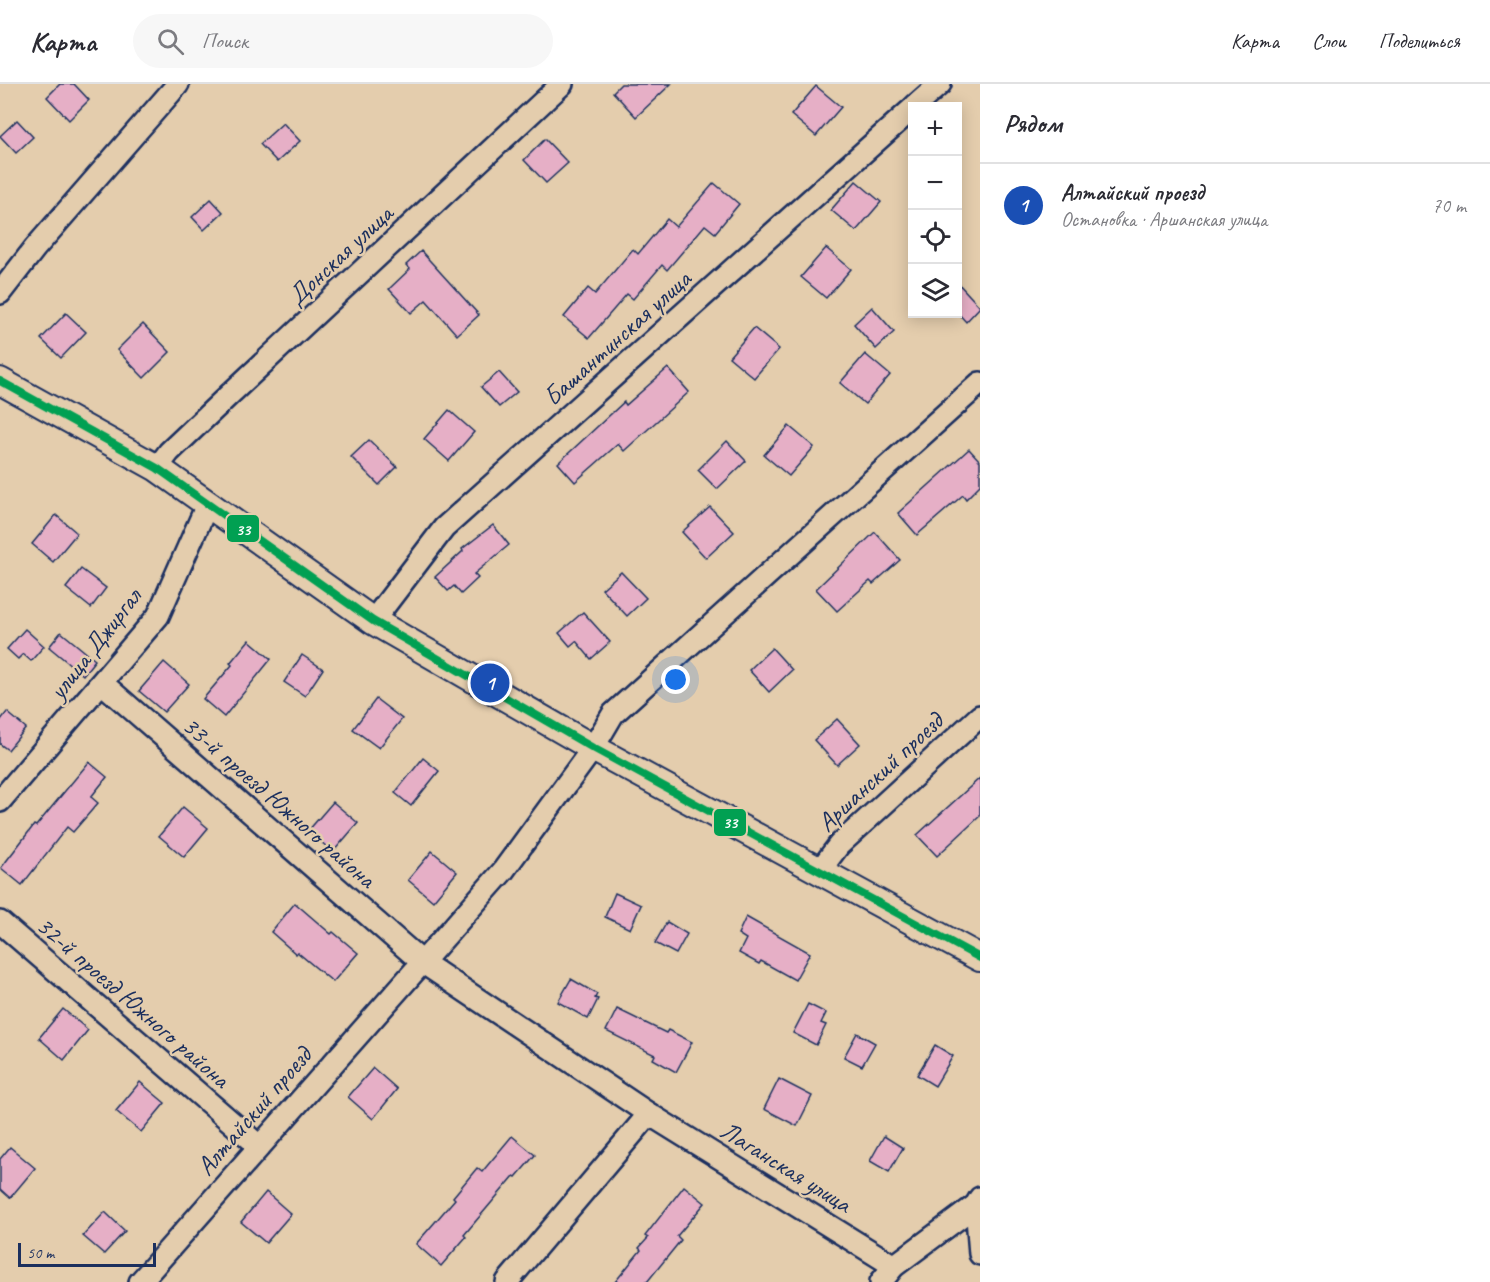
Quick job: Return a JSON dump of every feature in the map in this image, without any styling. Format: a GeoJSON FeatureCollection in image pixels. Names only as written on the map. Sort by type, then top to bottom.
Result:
{"type":"FeatureCollection","features":[{"type":"Feature","properties":{"kind":"street"},"geometry":{"type":"LineString","coordinates":[[0,293],[35,248],[178,84]]}},
{"type":"Feature","properties":{"kind":"street","name":"Донская улица"},"geometry":{"type":"LineString","coordinates":[[157,468],[169,452],[229,395],[562,84]]}},
{"type":"Feature","properties":{"kind":"street","name":"Башантинская улица"},"geometry":{"type":"LineString","coordinates":[[920,102],[940,84]]}},
{"type":"Feature","properties":{"kind":"street","name":"Башантинская улица"},"geometry":{"type":"LineString","coordinates":[[373,621],[444,528],[908,113]]}},
{"type":"Feature","properties":{"kind":"street"},"geometry":{"type":"LineString","coordinates":[[0,381],[157,468],[373,621],[593,748],[980,958]]}},
{"type":"Feature","properties":{"kind":"street","name":"Алтайский проезд"},"geometry":{"type":"LineString","coordinates":[[140,1282],[503,871],[593,748],[613,714],[980,382]]}},
{"type":"Feature","properties":{"kind":"street","name":"улица Джиргал"},"geometry":{"type":"LineString","coordinates":[[0,801],[158,616],[207,505]]}},
{"type":"Feature","properties":{"kind":"street","name":"33-й проезд Южного района"},"geometry":{"type":"LineString","coordinates":[[102,683],[422,962]]}},
{"type":"Feature","properties":{"kind":"street","name":"Аршанский проезд"},"geometry":{"type":"LineString","coordinates":[[820,870],[839,845],[980,716]]}},
{"type":"Feature","properties":{"kind":"street","name":"32-й проезд Южного района"},"geometry":{"type":"LineString","coordinates":[[0,922],[259,1146]]}},
{"type":"Feature","properties":{"kind":"street","name":"Лаганская улица"},"geometry":{"type":"LineString","coordinates":[[422,962],[888,1274]]}},
{"type":"Feature","properties":{"kind":"street"},"geometry":{"type":"LineString","coordinates":[[507,1282],[649,1114]]}},
{"type":"Feature","properties":{"kind":"street"},"geometry":{"type":"LineString","coordinates":[[888,1274],[978,1202]]}},
{"type":"Feature","properties":{"kind":"street"},"geometry":{"type":"LineString","coordinates":[[978,1202],[980,1254]]}},
{"type":"Feature","properties":{"kind":"building"},"geometry":{"type":"Polygon","coordinates":[[[60,84],[74,84],[89,100],[69,120],[47,97],[60,84]]]}},
{"type":"Feature","properties":{"kind":"building"},"geometry":{"type":"Polygon","coordinates":[[[621,84],[671,84],[636,117],[613,92],[621,84]]]}},
{"type":"Feature","properties":{"kind":"building"},"geometry":{"type":"Polygon","coordinates":[[[816,86],[841,107],[816,136],[791,115],[816,86]]]}},
{"type":"Feature","properties":{"kind":"building"},"geometry":{"type":"Polygon","coordinates":[[[17,120],[33,137],[16,153],[0,136],[17,120]]]}},
{"type":"Feature","properties":{"kind":"building"},"geometry":{"type":"Polygon","coordinates":[[[283,123],[300,141],[277,162],[260,144],[283,123]]]}},
{"type":"Feature","properties":{"kind":"building"},"geometry":{"type":"Polygon","coordinates":[[[545,139],[568,163],[546,183],[524,160],[545,139]]]}},
{"type":"Feature","properties":{"kind":"building"},"geometry":{"type":"Polygon","coordinates":[[[856,181],[881,202],[856,231],[831,210],[856,181]]]}},
{"type":"Feature","properties":{"kind":"building"},"geometry":{"type":"Polygon","coordinates":[[[714,183],[739,204],[715,233],[705,225],[667,270],[662,265],[633,299],[627,294],[589,338],[564,317],[588,288],[595,294],[633,249],[638,254],[667,219],[676,227],[714,183]]]}},
{"type":"Feature","properties":{"kind":"building"},"geometry":{"type":"Polygon","coordinates":[[[211,199],[223,212],[204,230],[192,217],[211,199]]]}},
{"type":"Feature","properties":{"kind":"building"},"geometry":{"type":"Polygon","coordinates":[[[826,248],[851,269],[826,298],[801,277],[826,248]]]}},
{"type":"Feature","properties":{"kind":"building"},"geometry":{"type":"Polygon","coordinates":[[[421,251],[479,315],[457,335],[426,300],[411,313],[389,289],[410,269],[406,265],[421,251]]]}},
{"type":"Feature","properties":{"kind":"building"},"geometry":{"type":"Polygon","coordinates":[[[962,287],[980,307],[966,322],[962,318],[962,287]]]}},
{"type":"Feature","properties":{"kind":"building"},"geometry":{"type":"Polygon","coordinates":[[[872,307],[894,332],[876,349],[854,324],[872,307]]]}},
{"type":"Feature","properties":{"kind":"building"},"geometry":{"type":"Polygon","coordinates":[[[66,313],[86,332],[61,358],[41,339],[66,313]]]}},
{"type":"Feature","properties":{"kind":"building"},"geometry":{"type":"Polygon","coordinates":[[[143,324],[170,352],[144,378],[117,350],[143,324]]]}},
{"type":"Feature","properties":{"kind":"building"},"geometry":{"type":"Polygon","coordinates":[[[754,328],[779,349],[754,378],[729,357],[754,328]]]}},
{"type":"Feature","properties":{"kind":"building"},"geometry":{"type":"Polygon","coordinates":[[[865,354],[890,375],[865,404],[840,383],[865,354]]]}},
{"type":"Feature","properties":{"kind":"building"},"geometry":{"type":"Polygon","coordinates":[[[668,368],[689,392],[624,451],[618,444],[575,482],[558,463],[624,402],[626,405],[668,368]]]}},
{"type":"Feature","properties":{"kind":"building"},"geometry":{"type":"Polygon","coordinates":[[[499,372],[517,392],[499,407],[481,387],[499,372]]]}},
{"type":"Feature","properties":{"kind":"building"},"geometry":{"type":"Polygon","coordinates":[[[449,410],[474,432],[449,461],[424,439],[449,410]]]}},
{"type":"Feature","properties":{"kind":"building"},"geometry":{"type":"Polygon","coordinates":[[[789,426],[814,447],[789,476],[764,455],[789,426]]]}},
{"type":"Feature","properties":{"kind":"building"},"geometry":{"type":"Polygon","coordinates":[[[369,440],[397,467],[379,485],[351,457],[369,440]]]}},
{"type":"Feature","properties":{"kind":"building"},"geometry":{"type":"Polygon","coordinates":[[[727,441],[746,461],[717,489],[698,470],[727,441]]]}},
{"type":"Feature","properties":{"kind":"building"},"geometry":{"type":"Polygon","coordinates":[[[969,449],[980,461],[980,485],[966,499],[963,495],[917,535],[898,513],[969,449]]]}},
{"type":"Feature","properties":{"kind":"building"},"geometry":{"type":"Polygon","coordinates":[[[710,507],[734,532],[706,558],[682,532],[710,507]]]}},
{"type":"Feature","properties":{"kind":"building"},"geometry":{"type":"Polygon","coordinates":[[[56,515],[77,533],[53,562],[32,544],[56,515]]]}},
{"type":"Feature","properties":{"kind":"building"},"geometry":{"type":"Polygon","coordinates":[[[493,525],[509,545],[474,574],[478,578],[461,594],[454,586],[448,591],[435,577],[463,551],[462,549],[493,525]]]}},
{"type":"Feature","properties":{"kind":"building"},"geometry":{"type":"Polygon","coordinates":[[[875,532],[900,560],[873,584],[870,581],[837,611],[816,589],[875,532]]]}},
{"type":"Feature","properties":{"kind":"building"},"geometry":{"type":"Polygon","coordinates":[[[81,569],[106,588],[91,608],[66,588],[81,569]]]}},
{"type":"Feature","properties":{"kind":"building"},"geometry":{"type":"Polygon","coordinates":[[[621,572],[646,598],[627,616],[602,589],[621,572]]]}},
{"type":"Feature","properties":{"kind":"building"},"geometry":{"type":"Polygon","coordinates":[[[583,612],[610,642],[591,659],[576,641],[570,646],[559,633],[583,612]]]}},
{"type":"Feature","properties":{"kind":"building"},"geometry":{"type":"Polygon","coordinates":[[[25,629],[44,646],[31,661],[23,654],[18,659],[7,649],[25,629]]]}},
{"type":"Feature","properties":{"kind":"building"},"geometry":{"type":"Polygon","coordinates":[[[61,632],[95,660],[83,675],[49,647],[61,632]]]}},
{"type":"Feature","properties":{"kind":"building"},"geometry":{"type":"Polygon","coordinates":[[[249,640],[271,659],[224,717],[203,699],[232,665],[230,663],[249,640]]]}},
{"type":"Feature","properties":{"kind":"building"},"geometry":{"type":"Polygon","coordinates":[[[772,648],[792,670],[769,692],[749,670],[772,648]]]}},
{"type":"Feature","properties":{"kind":"building"},"geometry":{"type":"Polygon","coordinates":[[[302,655],[323,669],[305,696],[284,682],[302,655]]]}},
{"type":"Feature","properties":{"kind":"building"},"geometry":{"type":"Polygon","coordinates":[[[164,662],[189,684],[164,712],[139,691],[164,662]]]}},
{"type":"Feature","properties":{"kind":"building"},"geometry":{"type":"Polygon","coordinates":[[[376,699],[402,719],[379,748],[353,729],[376,699]]]}},
{"type":"Feature","properties":{"kind":"building"},"geometry":{"type":"Polygon","coordinates":[[[7,712],[26,728],[8,750],[0,744],[0,721],[7,712]]]}},
{"type":"Feature","properties":{"kind":"building"},"geometry":{"type":"Polygon","coordinates":[[[837,719],[860,744],[837,765],[814,740],[837,719]]]}},
{"type":"Feature","properties":{"kind":"building"},"geometry":{"type":"Polygon","coordinates":[[[423,758],[439,771],[411,806],[395,793],[423,758]]]}},
{"type":"Feature","properties":{"kind":"building"},"geometry":{"type":"Polygon","coordinates":[[[89,762],[107,777],[91,797],[98,803],[73,832],[67,827],[22,885],[1,868],[34,825],[36,826],[89,762]]]}},
{"type":"Feature","properties":{"kind":"building"},"geometry":{"type":"Polygon","coordinates":[[[980,778],[980,816],[937,856],[917,835],[980,778]]]}},
{"type":"Feature","properties":{"kind":"building"},"geometry":{"type":"Polygon","coordinates":[[[333,802],[358,823],[333,852],[308,831],[333,802]]]}},
{"type":"Feature","properties":{"kind":"building"},"geometry":{"type":"Polygon","coordinates":[[[183,807],[208,828],[184,857],[159,836],[183,807]]]}},
{"type":"Feature","properties":{"kind":"building"},"geometry":{"type":"Polygon","coordinates":[[[432,851],[457,872],[433,901],[408,880],[432,851]]]}},
{"type":"Feature","properties":{"kind":"building"},"geometry":{"type":"Polygon","coordinates":[[[615,893],[641,905],[630,929],[605,917],[615,893]]]}},
{"type":"Feature","properties":{"kind":"building"},"geometry":{"type":"Polygon","coordinates":[[[295,903],[331,934],[333,932],[358,953],[333,982],[271,932],[295,903]]]}},
{"type":"Feature","properties":{"kind":"building"},"geometry":{"type":"Polygon","coordinates":[[[746,917],[810,953],[795,980],[761,961],[759,964],[739,953],[746,939],[738,934],[746,917]]]}},
{"type":"Feature","properties":{"kind":"building"},"geometry":{"type":"Polygon","coordinates":[[[667,922],[687,934],[676,954],[655,943],[667,922]]]}},
{"type":"Feature","properties":{"kind":"building"},"geometry":{"type":"Polygon","coordinates":[[[571,979],[597,994],[595,998],[598,999],[588,1019],[558,1002],[571,979]]]}},
{"type":"Feature","properties":{"kind":"building"},"geometry":{"type":"Polygon","coordinates":[[[808,1004],[826,1013],[821,1023],[826,1025],[816,1045],[793,1033],[808,1004]]]}},
{"type":"Feature","properties":{"kind":"building"},"geometry":{"type":"Polygon","coordinates":[[[63,1009],[88,1030],[64,1060],[39,1038],[63,1009]]]}},
{"type":"Feature","properties":{"kind":"building"},"geometry":{"type":"Polygon","coordinates":[[[617,1009],[666,1033],[668,1030],[692,1042],[676,1072],[653,1059],[655,1055],[606,1031],[617,1009]]]}},
{"type":"Feature","properties":{"kind":"building"},"geometry":{"type":"Polygon","coordinates":[[[857,1033],[875,1043],[862,1066],[844,1057],[857,1033]]]}},
{"type":"Feature","properties":{"kind":"building"},"geometry":{"type":"Polygon","coordinates":[[[935,1045],[953,1056],[935,1086],[917,1075],[935,1045]]]}},
{"type":"Feature","properties":{"kind":"building"},"geometry":{"type":"Polygon","coordinates":[[[373,1068],[397,1089],[373,1119],[348,1097],[373,1068]]]}},
{"type":"Feature","properties":{"kind":"building"},"geometry":{"type":"Polygon","coordinates":[[[779,1079],[812,1096],[797,1126],[764,1109],[779,1079]]]}},
{"type":"Feature","properties":{"kind":"building"},"geometry":{"type":"Polygon","coordinates":[[[140,1082],[165,1103],[141,1132],[116,1111],[140,1082]]]}},
{"type":"Feature","properties":{"kind":"building"},"geometry":{"type":"Polygon","coordinates":[[[512,1136],[535,1155],[464,1235],[466,1237],[441,1266],[416,1244],[455,1199],[453,1197],[477,1168],[482,1172],[512,1136]]]}},
{"type":"Feature","properties":{"kind":"building"},"geometry":{"type":"Polygon","coordinates":[[[884,1136],[903,1148],[889,1172],[870,1161],[884,1136]]]}},
{"type":"Feature","properties":{"kind":"building"},"geometry":{"type":"Polygon","coordinates":[[[10,1147],[35,1168],[10,1198],[0,1189],[0,1159],[10,1147]]]}},
{"type":"Feature","properties":{"kind":"building"},"geometry":{"type":"Polygon","coordinates":[[[684,1186],[705,1203],[677,1236],[681,1240],[647,1282],[615,1282],[641,1250],[639,1248],[648,1238],[645,1236],[684,1186]]]}},
{"type":"Feature","properties":{"kind":"building"},"geometry":{"type":"Polygon","coordinates":[[[266,1192],[291,1214],[266,1243],[241,1222],[266,1192]]]}},
{"type":"Feature","properties":{"kind":"building"},"geometry":{"type":"Polygon","coordinates":[[[105,1212],[125,1231],[104,1254],[83,1236],[105,1212]]]}},
{"type":"Feature","properties":{"kind":"transit line","name":"33"},"geometry":{"type":"LineString","coordinates":[[0,381],[157,468],[373,621],[593,748],[980,958]]}},
{"type":"Feature","properties":{"kind":"place","name":"Алтайский проезд"},"geometry":{"type":"Point","coordinates":[490,683]}}]}
